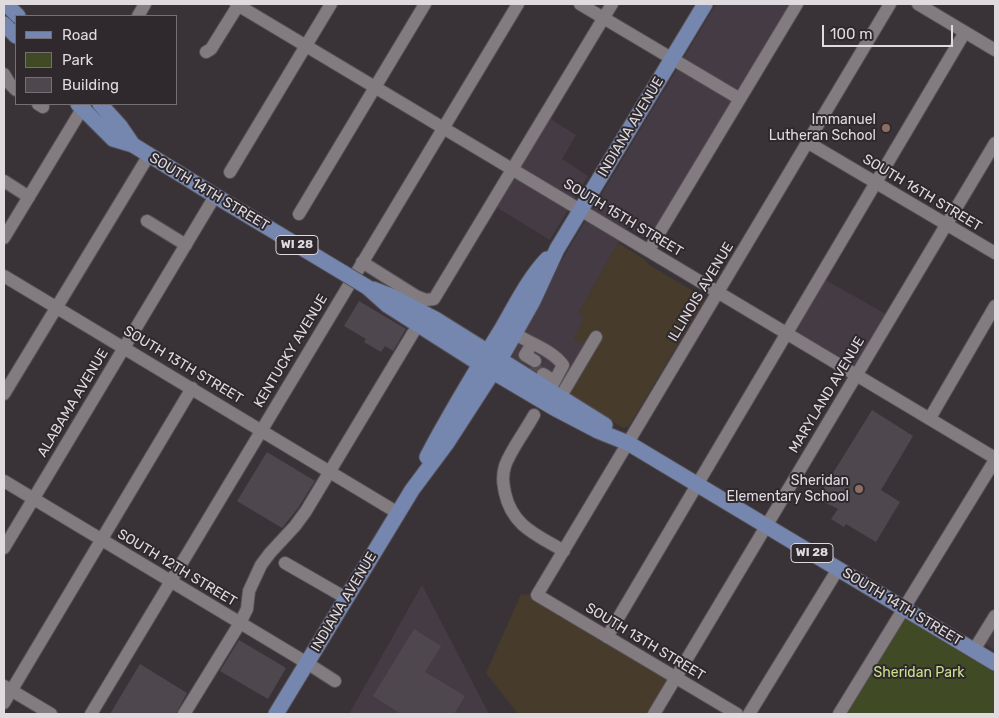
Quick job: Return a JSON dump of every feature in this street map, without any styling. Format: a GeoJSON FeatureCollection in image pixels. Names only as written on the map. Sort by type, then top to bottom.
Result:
{"type":"FeatureCollection","features":[{"type":"Feature","properties":{"kind":"main road"},"geometry":{"type":"LineString","coordinates":[[6,4],[17,15]]}},
{"type":"Feature","properties":{"kind":"main road","name":"INDIANA AVENUE"},"geometry":{"type":"LineString","coordinates":[[276,714],[412,490],[438,435],[490,362],[515,334],[544,281],[557,250],[705,4]]}},
{"type":"Feature","properties":{"kind":"main road"},"geometry":{"type":"LineString","coordinates":[[4,24],[15,35]]}},
{"type":"Feature","properties":{"kind":"main road","name":"SOUTH 14TH STREET"},"geometry":{"type":"LineString","coordinates":[[82,105],[113,139],[133,145],[367,287],[384,292],[437,320],[465,346],[581,422],[628,443],[995,663]]}},
{"type":"Feature","properties":{"kind":"main road","name":"WI 28"},"geometry":{"type":"LineString","coordinates":[[101,105],[120,126],[133,145]]}},
{"type":"Feature","properties":{"kind":"main road","name":"INDIANA AVENUE"},"geometry":{"type":"LineString","coordinates":[[490,362],[535,274],[557,250]]}},
{"type":"Feature","properties":{"kind":"main road","name":"SOUTH 14TH STREET"},"geometry":{"type":"LineString","coordinates":[[490,362],[552,381],[628,443]]}},
{"type":"Feature","properties":{"kind":"street"},"geometry":{"type":"LineString","coordinates":[[139,15],[145,4]]}},
{"type":"Feature","properties":{"kind":"street"},"geometry":{"type":"LineString","coordinates":[[206,52],[211,49],[238,4]]}},
{"type":"Feature","properties":{"kind":"street","name":"SOUTH 15TH STREET"},"geometry":{"type":"LineString","coordinates":[[238,4],[930,418],[995,459]]}},
{"type":"Feature","properties":{"kind":"street"},"geometry":{"type":"LineString","coordinates":[[230,172],[331,4]]}},
{"type":"Feature","properties":{"kind":"street"},"geometry":{"type":"LineString","coordinates":[[299,214],[425,4]]}},
{"type":"Feature","properties":{"kind":"street","name":"KENTUCKY AVENUE"},"geometry":{"type":"LineString","coordinates":[[91,714],[518,4]]}},
{"type":"Feature","properties":{"kind":"street"},"geometry":{"type":"LineString","coordinates":[[580,4],[740,99]]}},
{"type":"Feature","properties":{"kind":"street"},"geometry":{"type":"LineString","coordinates":[[362,262],[416,296],[426,300],[434,299],[612,4]]}},
{"type":"Feature","properties":{"kind":"street"},"geometry":{"type":"LineString","coordinates":[[649,250],[797,4]]}},
{"type":"Feature","properties":{"kind":"street","name":"ILLINOIS AVENUE"},"geometry":{"type":"LineString","coordinates":[[537,595],[890,4]]}},
{"type":"Feature","properties":{"kind":"street"},"geometry":{"type":"LineString","coordinates":[[918,4],[995,50]]}},
{"type":"Feature","properties":{"kind":"street"},"geometry":{"type":"LineString","coordinates":[[607,636],[788,334],[965,32]]}},
{"type":"Feature","properties":{"kind":"street"},"geometry":{"type":"LineString","coordinates":[[4,74],[15,89]]}},
{"type":"Feature","properties":{"kind":"street"},"geometry":{"type":"LineString","coordinates":[[4,238],[82,105]]}},
{"type":"Feature","properties":{"kind":"street","name":"SOUTH 16TH STREET"},"geometry":{"type":"LineString","coordinates":[[808,142],[995,253]]}},
{"type":"Feature","properties":{"kind":"street","name":"MARYLAND AVENUE"},"geometry":{"type":"LineString","coordinates":[[654,714],[995,143]]}},
{"type":"Feature","properties":{"kind":"street"},"geometry":{"type":"LineString","coordinates":[[4,394],[149,155]]}},
{"type":"Feature","properties":{"kind":"street"},"geometry":{"type":"LineString","coordinates":[[4,181],[29,197]]}},
{"type":"Feature","properties":{"kind":"street","name":"ALABAMA AVENUE"},"geometry":{"type":"LineString","coordinates":[[4,548],[186,245],[221,199]]}},
{"type":"Feature","properties":{"kind":"street"},"geometry":{"type":"LineString","coordinates":[[148,221],[186,245]]}},
{"type":"Feature","properties":{"kind":"street","name":"SOUTH 13TH STREET"},"geometry":{"type":"LineString","coordinates":[[4,276],[398,513]]}},
{"type":"Feature","properties":{"kind":"street"},"geometry":{"type":"LineString","coordinates":[[930,418],[995,306]]}},
{"type":"Feature","properties":{"kind":"street"},"geometry":{"type":"LineString","coordinates":[[184,714],[240,623],[247,609],[249,591],[261,565],[295,526],[330,472],[413,333]]}},
{"type":"Feature","properties":{"kind":"street"},"geometry":{"type":"LineString","coordinates":[[515,334],[560,360],[563,365],[552,381]]}},
{"type":"Feature","properties":{"kind":"street"},"geometry":{"type":"LineString","coordinates":[[552,381],[596,337]]}},
{"type":"Feature","properties":{"kind":"street"},"geometry":{"type":"LineString","coordinates":[[530,361],[532,344]]}},
{"type":"Feature","properties":{"kind":"street"},"geometry":{"type":"LineString","coordinates":[[4,703],[8,688],[102,540],[192,388]]}},
{"type":"Feature","properties":{"kind":"street"},"geometry":{"type":"LineString","coordinates":[[534,416],[505,465],[502,479],[506,498],[514,516],[531,532],[564,551]]}},
{"type":"Feature","properties":{"kind":"street"},"geometry":{"type":"LineString","coordinates":[[839,714],[995,459]]}},
{"type":"Feature","properties":{"kind":"street","name":"SOUTH 12TH STREET"},"geometry":{"type":"LineString","coordinates":[[4,481],[307,662],[335,682]]}},
{"type":"Feature","properties":{"kind":"street"},"geometry":{"type":"LineString","coordinates":[[285,563],[346,598]]}},
{"type":"Feature","properties":{"kind":"street"},"geometry":{"type":"LineString","coordinates":[[750,714],[838,569]]}},
{"type":"Feature","properties":{"kind":"street","name":"SOUTH 13TH STREET"},"geometry":{"type":"LineString","coordinates":[[537,595],[738,714]]}},
{"type":"Feature","properties":{"kind":"street"},"geometry":{"type":"LineString","coordinates":[[974,650],[995,616]]}},
{"type":"Feature","properties":{"kind":"street"},"geometry":{"type":"LineString","coordinates":[[8,688],[51,714]]}},
{"type":"Feature","properties":{"kind":"shaded area"},"geometry":{"type":"Polygon","coordinates":[[[716,4],[793,4],[652,242],[627,227],[579,312],[585,317],[586,346],[561,389],[520,364],[513,358],[512,351],[557,268],[716,4]]]}},
{"type":"Feature","properties":{"kind":"shaded area"},"geometry":{"type":"Polygon","coordinates":[[[547,117],[576,135],[562,159],[588,176],[550,240],[493,205],[547,117]]]}},
{"type":"Feature","properties":{"kind":"shaded area"},"geometry":{"type":"Polygon","coordinates":[[[618,243],[644,259],[649,265],[703,295],[705,299],[629,426],[623,428],[561,389],[586,346],[573,339],[585,317],[578,313],[618,243]]]}},
{"type":"Feature","properties":{"kind":"shaded area"},"geometry":{"type":"Polygon","coordinates":[[[822,278],[891,317],[857,375],[788,334],[822,278]]]}},
{"type":"Feature","properties":{"kind":"shaded area"},"geometry":{"type":"Polygon","coordinates":[[[422,585],[489,714],[349,714],[422,585]]]}},
{"type":"Feature","properties":{"kind":"shaded area"},"geometry":{"type":"Polygon","coordinates":[[[521,594],[537,595],[676,677],[654,714],[518,714],[486,673],[521,594]]]}},
{"type":"Feature","properties":{"kind":"shaded area"},"geometry":{"type":"Polygon","coordinates":[[[995,624],[995,650],[984,643],[995,624]]]}},
{"type":"Feature","properties":{"kind":"green space","name":"Sheridan Park"},"geometry":{"type":"Polygon","coordinates":[[[905,615],[995,670],[995,714],[845,714],[905,615]]]}},
{"type":"Feature","properties":{"kind":"building"},"geometry":{"type":"Polygon","coordinates":[[[359,301],[406,329],[393,351],[385,346],[381,352],[364,342],[366,339],[344,326],[359,301]]]}},
{"type":"Feature","properties":{"kind":"building","name":"Sheridan Elementary School"},"geometry":{"type":"Polygon","coordinates":[[[872,410],[913,436],[881,490],[900,502],[876,542],[846,524],[844,527],[831,519],[838,509],[822,501],[820,494],[872,410]]]}},
{"type":"Feature","properties":{"kind":"building"},"geometry":{"type":"Polygon","coordinates":[[[267,452],[315,481],[298,508],[282,528],[237,501],[267,452]]]}},
{"type":"Feature","properties":{"kind":"building"},"geometry":{"type":"Polygon","coordinates":[[[414,629],[441,646],[425,672],[465,696],[454,714],[401,714],[373,696],[414,629]]]}},
{"type":"Feature","properties":{"kind":"building"},"geometry":{"type":"Polygon","coordinates":[[[239,640],[286,668],[268,699],[220,671],[239,640]]]}},
{"type":"Feature","properties":{"kind":"building"},"geometry":{"type":"Polygon","coordinates":[[[140,664],[187,693],[176,714],[110,714],[140,664]]]}},
{"type":"Feature","properties":{"kind":"tunnel"},"geometry":{"type":"LineString","coordinates":[[531,367],[543,374]]}},
{"type":"Feature","properties":{"kind":"place","name":"Immanuel Lutheran School"},"geometry":{"type":"Point","coordinates":[886,128]}},
{"type":"Feature","properties":{"kind":"place","name":"Sheridan Elementary School"},"geometry":{"type":"Point","coordinates":[859,489]}}]}
